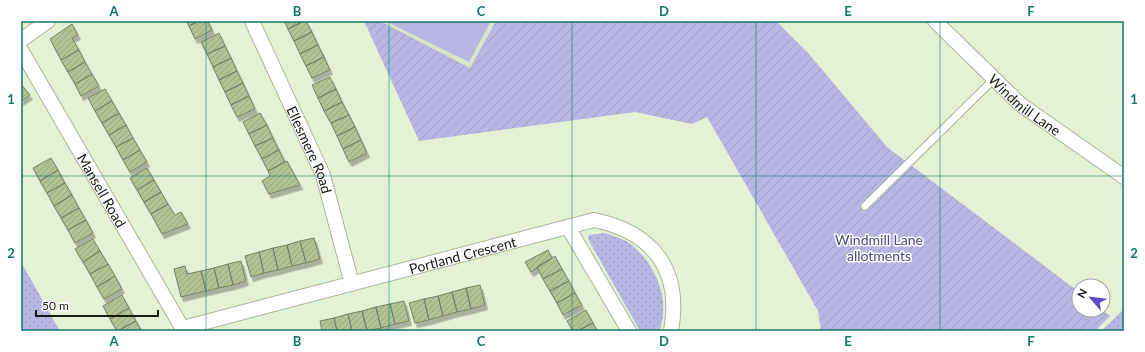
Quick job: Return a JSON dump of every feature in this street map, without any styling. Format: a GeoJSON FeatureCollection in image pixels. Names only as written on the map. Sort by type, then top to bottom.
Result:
{"type":"FeatureCollection","features":[{"type":"Feature","properties":{"kind":"street"},"geometry":{"type":"LineString","coordinates":[[21,40],[48,21]]}},
{"type":"Feature","properties":{"kind":"street","name":"Ellesmere Road"},"geometry":{"type":"LineString","coordinates":[[252,21],[323,175],[352,284]]}},
{"type":"Feature","properties":{"kind":"street","name":"Windmill Lane"},"geometry":{"type":"LineString","coordinates":[[935,21],[1020,104],[1124,177]]}},
{"type":"Feature","properties":{"kind":"street","name":"Mansell Road"},"geometry":{"type":"LineString","coordinates":[[21,50],[183,330]]}},
{"type":"Feature","properties":{"kind":"street","name":"Portland Crescent"},"geometry":{"type":"LineString","coordinates":[[183,330],[594,220],[614,224],[650,245],[665,266],[672,289],[674,310],[671,331]]}},
{"type":"Feature","properties":{"kind":"street"},"geometry":{"type":"LineString","coordinates":[[568,227],[629,331]]}},
{"type":"Feature","properties":{"kind":"lane"},"geometry":{"type":"LineString","coordinates":[[865,206],[994,79]]}},
{"type":"Feature","properties":{"kind":"shaded area"},"geometry":{"type":"Polygon","coordinates":[[[380,21],[496,21],[470,68],[380,21]]]}},
{"type":"Feature","properties":{"kind":"green space","name":"Windmill Lane allotments"},"geometry":{"type":"Polygon","coordinates":[[[364,21],[380,21],[470,68],[496,21],[776,21],[809,54],[887,147],[1071,286],[1071,318],[1108,318],[1095,331],[821,331],[818,311],[707,117],[692,124],[635,112],[419,141],[364,21]]]}},
{"type":"Feature","properties":{"kind":"green space"},"geometry":{"type":"Polygon","coordinates":[[[385,21],[491,21],[469,62],[385,21]]]}},
{"type":"Feature","properties":{"kind":"green space"},"geometry":{"type":"Polygon","coordinates":[[[604,233],[622,239],[632,246],[640,253],[653,271],[658,282],[663,303],[663,318],[660,331],[640,331],[588,239],[589,235],[604,233]]]}},
{"type":"Feature","properties":{"kind":"green space"},"geometry":{"type":"Polygon","coordinates":[[[21,262],[60,331],[21,331],[21,262]]]}},
{"type":"Feature","properties":{"kind":"green space"},"geometry":{"type":"Polygon","coordinates":[[[1124,309],[1124,331],[1101,331],[1124,309]]]}},
{"type":"Feature","properties":{"kind":"building"},"geometry":{"type":"Polygon","coordinates":[[[186,21],[199,21],[189,26],[186,21]]]}},
{"type":"Feature","properties":{"kind":"building"},"geometry":{"type":"Polygon","coordinates":[[[199,21],[208,21],[212,30],[195,39],[189,26],[199,21]]]}},
{"type":"Feature","properties":{"kind":"building"},"geometry":{"type":"Polygon","coordinates":[[[284,21],[304,21],[288,29],[284,21]]]}},
{"type":"Feature","properties":{"kind":"building"},"geometry":{"type":"Polygon","coordinates":[[[306,21],[312,32],[294,41],[288,29],[306,21]]]}},
{"type":"Feature","properties":{"kind":"building"},"geometry":{"type":"Polygon","coordinates":[[[72,24],[78,35],[72,38],[79,50],[61,60],[50,39],[72,24]]]}},
{"type":"Feature","properties":{"kind":"building"},"geometry":{"type":"Polygon","coordinates":[[[312,32],[318,45],[300,54],[294,41],[312,32]]]}},
{"type":"Feature","properties":{"kind":"building"},"geometry":{"type":"Polygon","coordinates":[[[219,33],[225,46],[207,54],[201,42],[219,33]]]}},
{"type":"Feature","properties":{"kind":"building"},"geometry":{"type":"Polygon","coordinates":[[[318,45],[324,57],[306,66],[300,54],[318,45]]]}},
{"type":"Feature","properties":{"kind":"building"},"geometry":{"type":"Polygon","coordinates":[[[225,46],[231,58],[213,67],[207,54],[225,46]]]}},
{"type":"Feature","properties":{"kind":"building"},"geometry":{"type":"Polygon","coordinates":[[[79,50],[85,62],[68,72],[61,60],[79,50]]]}},
{"type":"Feature","properties":{"kind":"building"},"geometry":{"type":"Polygon","coordinates":[[[324,57],[330,70],[312,78],[306,66],[324,57]]]}},
{"type":"Feature","properties":{"kind":"building"},"geometry":{"type":"Polygon","coordinates":[[[231,58],[237,71],[219,80],[213,67],[231,58]]]}},
{"type":"Feature","properties":{"kind":"building"},"geometry":{"type":"Polygon","coordinates":[[[85,62],[92,74],[75,84],[68,72],[85,62]]]}},
{"type":"Feature","properties":{"kind":"building"},"geometry":{"type":"Polygon","coordinates":[[[237,71],[243,83],[225,92],[219,80],[237,71]]]}},
{"type":"Feature","properties":{"kind":"building"},"geometry":{"type":"Polygon","coordinates":[[[92,74],[99,86],[81,96],[75,84],[92,74]]]}},
{"type":"Feature","properties":{"kind":"building"},"geometry":{"type":"Polygon","coordinates":[[[330,77],[336,89],[318,98],[312,85],[330,77]]]}},
{"type":"Feature","properties":{"kind":"building"},"geometry":{"type":"Polygon","coordinates":[[[243,83],[249,96],[231,105],[225,92],[243,83]]]}},
{"type":"Feature","properties":{"kind":"building"},"geometry":{"type":"Polygon","coordinates":[[[21,84],[30,95],[21,101],[21,84]]]}},
{"type":"Feature","properties":{"kind":"building"},"geometry":{"type":"Polygon","coordinates":[[[105,89],[112,101],[95,111],[88,98],[105,89]]]}},
{"type":"Feature","properties":{"kind":"building"},"geometry":{"type":"Polygon","coordinates":[[[336,89],[342,102],[324,111],[318,98],[336,89]]]}},
{"type":"Feature","properties":{"kind":"building"},"geometry":{"type":"Polygon","coordinates":[[[249,96],[255,109],[237,117],[231,105],[249,96]]]}},
{"type":"Feature","properties":{"kind":"building"},"geometry":{"type":"Polygon","coordinates":[[[112,101],[119,113],[102,123],[95,111],[112,101]]]}},
{"type":"Feature","properties":{"kind":"building"},"geometry":{"type":"Polygon","coordinates":[[[342,102],[349,115],[331,123],[324,111],[342,102]]]}},
{"type":"Feature","properties":{"kind":"building"},"geometry":{"type":"Polygon","coordinates":[[[119,113],[126,125],[109,135],[102,123],[119,113]]]}},
{"type":"Feature","properties":{"kind":"building"},"geometry":{"type":"Polygon","coordinates":[[[260,113],[267,125],[249,134],[243,122],[260,113]]]}},
{"type":"Feature","properties":{"kind":"building"},"geometry":{"type":"Polygon","coordinates":[[[349,115],[355,127],[337,136],[331,123],[349,115]]]}},
{"type":"Feature","properties":{"kind":"building"},"geometry":{"type":"Polygon","coordinates":[[[126,125],[133,138],[116,147],[109,135],[126,125]]]}},
{"type":"Feature","properties":{"kind":"building"},"geometry":{"type":"Polygon","coordinates":[[[267,125],[273,138],[255,146],[249,134],[267,125]]]}},
{"type":"Feature","properties":{"kind":"building"},"geometry":{"type":"Polygon","coordinates":[[[355,127],[361,140],[343,149],[337,136],[355,127]]]}},
{"type":"Feature","properties":{"kind":"building"},"geometry":{"type":"Polygon","coordinates":[[[133,138],[140,150],[123,160],[116,147],[133,138]]]}},
{"type":"Feature","properties":{"kind":"building"},"geometry":{"type":"Polygon","coordinates":[[[273,138],[279,150],[262,159],[255,146],[273,138]]]}},
{"type":"Feature","properties":{"kind":"building"},"geometry":{"type":"Polygon","coordinates":[[[361,140],[367,153],[349,162],[343,149],[361,140]]]}},
{"type":"Feature","properties":{"kind":"building"},"geometry":{"type":"Polygon","coordinates":[[[140,150],[147,162],[130,172],[123,160],[140,150]]]}},
{"type":"Feature","properties":{"kind":"building"},"geometry":{"type":"Polygon","coordinates":[[[279,150],[285,162],[268,171],[262,159],[279,150]]]}},
{"type":"Feature","properties":{"kind":"building"},"geometry":{"type":"Polygon","coordinates":[[[51,158],[58,170],[40,181],[33,168],[51,158]]]}},
{"type":"Feature","properties":{"kind":"building"},"geometry":{"type":"Polygon","coordinates":[[[287,161],[300,185],[269,194],[262,181],[270,176],[268,171],[287,161]]]}},
{"type":"Feature","properties":{"kind":"building"},"geometry":{"type":"Polygon","coordinates":[[[147,168],[154,180],[137,190],[130,178],[147,168]]]}},
{"type":"Feature","properties":{"kind":"building"},"geometry":{"type":"Polygon","coordinates":[[[58,170],[65,183],[47,193],[40,181],[58,170]]]}},
{"type":"Feature","properties":{"kind":"building"},"geometry":{"type":"Polygon","coordinates":[[[154,180],[161,192],[144,202],[137,190],[154,180]]]}},
{"type":"Feature","properties":{"kind":"building"},"geometry":{"type":"Polygon","coordinates":[[[65,183],[72,195],[54,206],[47,193],[65,183]]]}},
{"type":"Feature","properties":{"kind":"building"},"geometry":{"type":"Polygon","coordinates":[[[161,192],[168,204],[151,214],[144,202],[161,192]]]}},
{"type":"Feature","properties":{"kind":"building"},"geometry":{"type":"Polygon","coordinates":[[[72,195],[79,208],[61,218],[54,206],[72,195]]]}},
{"type":"Feature","properties":{"kind":"building"},"geometry":{"type":"Polygon","coordinates":[[[168,204],[175,215],[181,212],[188,224],[162,234],[151,214],[168,204]]]}},
{"type":"Feature","properties":{"kind":"building"},"geometry":{"type":"Polygon","coordinates":[[[79,208],[86,220],[68,230],[61,218],[79,208]]]}},
{"type":"Feature","properties":{"kind":"building"},"geometry":{"type":"Polygon","coordinates":[[[86,220],[93,233],[75,243],[68,230],[86,220]]]}},
{"type":"Feature","properties":{"kind":"building"},"geometry":{"type":"Polygon","coordinates":[[[314,238],[320,259],[306,263],[300,241],[314,238]]]}},
{"type":"Feature","properties":{"kind":"building"},"geometry":{"type":"Polygon","coordinates":[[[93,239],[100,251],[83,262],[75,249],[93,239]]]}},
{"type":"Feature","properties":{"kind":"building"},"geometry":{"type":"Polygon","coordinates":[[[300,241],[306,263],[292,266],[287,245],[300,241]]]}},
{"type":"Feature","properties":{"kind":"building"},"geometry":{"type":"Polygon","coordinates":[[[287,245],[292,266],[278,270],[273,248],[287,245]]]}},
{"type":"Feature","properties":{"kind":"building"},"geometry":{"type":"Polygon","coordinates":[[[273,248],[278,270],[264,273],[259,252],[273,248]]]}},
{"type":"Feature","properties":{"kind":"building"},"geometry":{"type":"Polygon","coordinates":[[[548,250],[552,258],[531,272],[525,262],[548,250]]]}},
{"type":"Feature","properties":{"kind":"building"},"geometry":{"type":"Polygon","coordinates":[[[100,251],[108,264],[90,274],[83,262],[100,251]]]}},
{"type":"Feature","properties":{"kind":"building"},"geometry":{"type":"Polygon","coordinates":[[[259,252],[264,273],[251,277],[245,256],[259,252]]]}},
{"type":"Feature","properties":{"kind":"building"},"geometry":{"type":"Polygon","coordinates":[[[555,256],[562,269],[543,279],[537,267],[555,256]]]}},
{"type":"Feature","properties":{"kind":"building"},"geometry":{"type":"Polygon","coordinates":[[[241,261],[246,281],[233,285],[228,264],[241,261]]]}},
{"type":"Feature","properties":{"kind":"building"},"geometry":{"type":"Polygon","coordinates":[[[108,264],[115,276],[97,287],[90,274],[108,264]]]}},
{"type":"Feature","properties":{"kind":"building"},"geometry":{"type":"Polygon","coordinates":[[[228,264],[233,285],[219,288],[214,268],[228,264]]]}},
{"type":"Feature","properties":{"kind":"building"},"geometry":{"type":"Polygon","coordinates":[[[185,266],[187,274],[201,271],[206,291],[181,297],[174,269],[185,266]]]}},
{"type":"Feature","properties":{"kind":"building"},"geometry":{"type":"Polygon","coordinates":[[[214,268],[219,288],[206,291],[201,271],[214,268]]]}},
{"type":"Feature","properties":{"kind":"building"},"geometry":{"type":"Polygon","coordinates":[[[562,269],[569,281],[550,291],[543,279],[562,269]]]}},
{"type":"Feature","properties":{"kind":"building"},"geometry":{"type":"Polygon","coordinates":[[[115,276],[122,289],[104,299],[97,287],[115,276]]]}},
{"type":"Feature","properties":{"kind":"building"},"geometry":{"type":"Polygon","coordinates":[[[569,281],[575,293],[557,303],[550,291],[569,281]]]}},
{"type":"Feature","properties":{"kind":"building"},"geometry":{"type":"Polygon","coordinates":[[[480,285],[485,305],[471,309],[466,288],[480,285]]]}},
{"type":"Feature","properties":{"kind":"building"},"geometry":{"type":"Polygon","coordinates":[[[466,288],[471,309],[457,312],[452,292],[466,288]]]}},
{"type":"Feature","properties":{"kind":"building"},"geometry":{"type":"Polygon","coordinates":[[[452,292],[457,312],[443,316],[438,296],[452,292]]]}},
{"type":"Feature","properties":{"kind":"building"},"geometry":{"type":"Polygon","coordinates":[[[575,293],[582,305],[563,315],[557,303],[575,293]]]}},
{"type":"Feature","properties":{"kind":"building"},"geometry":{"type":"Polygon","coordinates":[[[122,295],[129,308],[110,319],[103,306],[122,295]]]}},
{"type":"Feature","properties":{"kind":"building"},"geometry":{"type":"Polygon","coordinates":[[[438,296],[443,316],[429,320],[424,299],[438,296]]]}},
{"type":"Feature","properties":{"kind":"building"},"geometry":{"type":"Polygon","coordinates":[[[424,299],[429,320],[415,323],[409,303],[424,299]]]}},
{"type":"Feature","properties":{"kind":"building"},"geometry":{"type":"Polygon","coordinates":[[[404,301],[409,321],[395,324],[390,304],[404,301]]]}},
{"type":"Feature","properties":{"kind":"building"},"geometry":{"type":"Polygon","coordinates":[[[390,304],[395,324],[381,328],[376,307],[390,304]]]}},
{"type":"Feature","properties":{"kind":"building"},"geometry":{"type":"Polygon","coordinates":[[[376,307],[381,328],[367,331],[362,311],[376,307]]]}},
{"type":"Feature","properties":{"kind":"building"},"geometry":{"type":"Polygon","coordinates":[[[129,308],[136,321],[117,331],[110,319],[129,308]]]}},
{"type":"Feature","properties":{"kind":"building"},"geometry":{"type":"Polygon","coordinates":[[[586,310],[593,323],[577,331],[573,331],[567,321],[586,310]]]}},
{"type":"Feature","properties":{"kind":"building"},"geometry":{"type":"Polygon","coordinates":[[[362,311],[367,331],[352,331],[348,314],[362,311]]]}},
{"type":"Feature","properties":{"kind":"building"},"geometry":{"type":"Polygon","coordinates":[[[348,314],[352,331],[337,331],[334,318],[348,314]]]}},
{"type":"Feature","properties":{"kind":"building"},"geometry":{"type":"Polygon","coordinates":[[[334,318],[337,331],[322,331],[320,321],[334,318]]]}},
{"type":"Feature","properties":{"kind":"building"},"geometry":{"type":"Polygon","coordinates":[[[136,321],[142,331],[118,331],[136,321]]]}},
{"type":"Feature","properties":{"kind":"building"},"geometry":{"type":"Polygon","coordinates":[[[593,323],[597,331],[577,331],[593,323]]]}}]}
